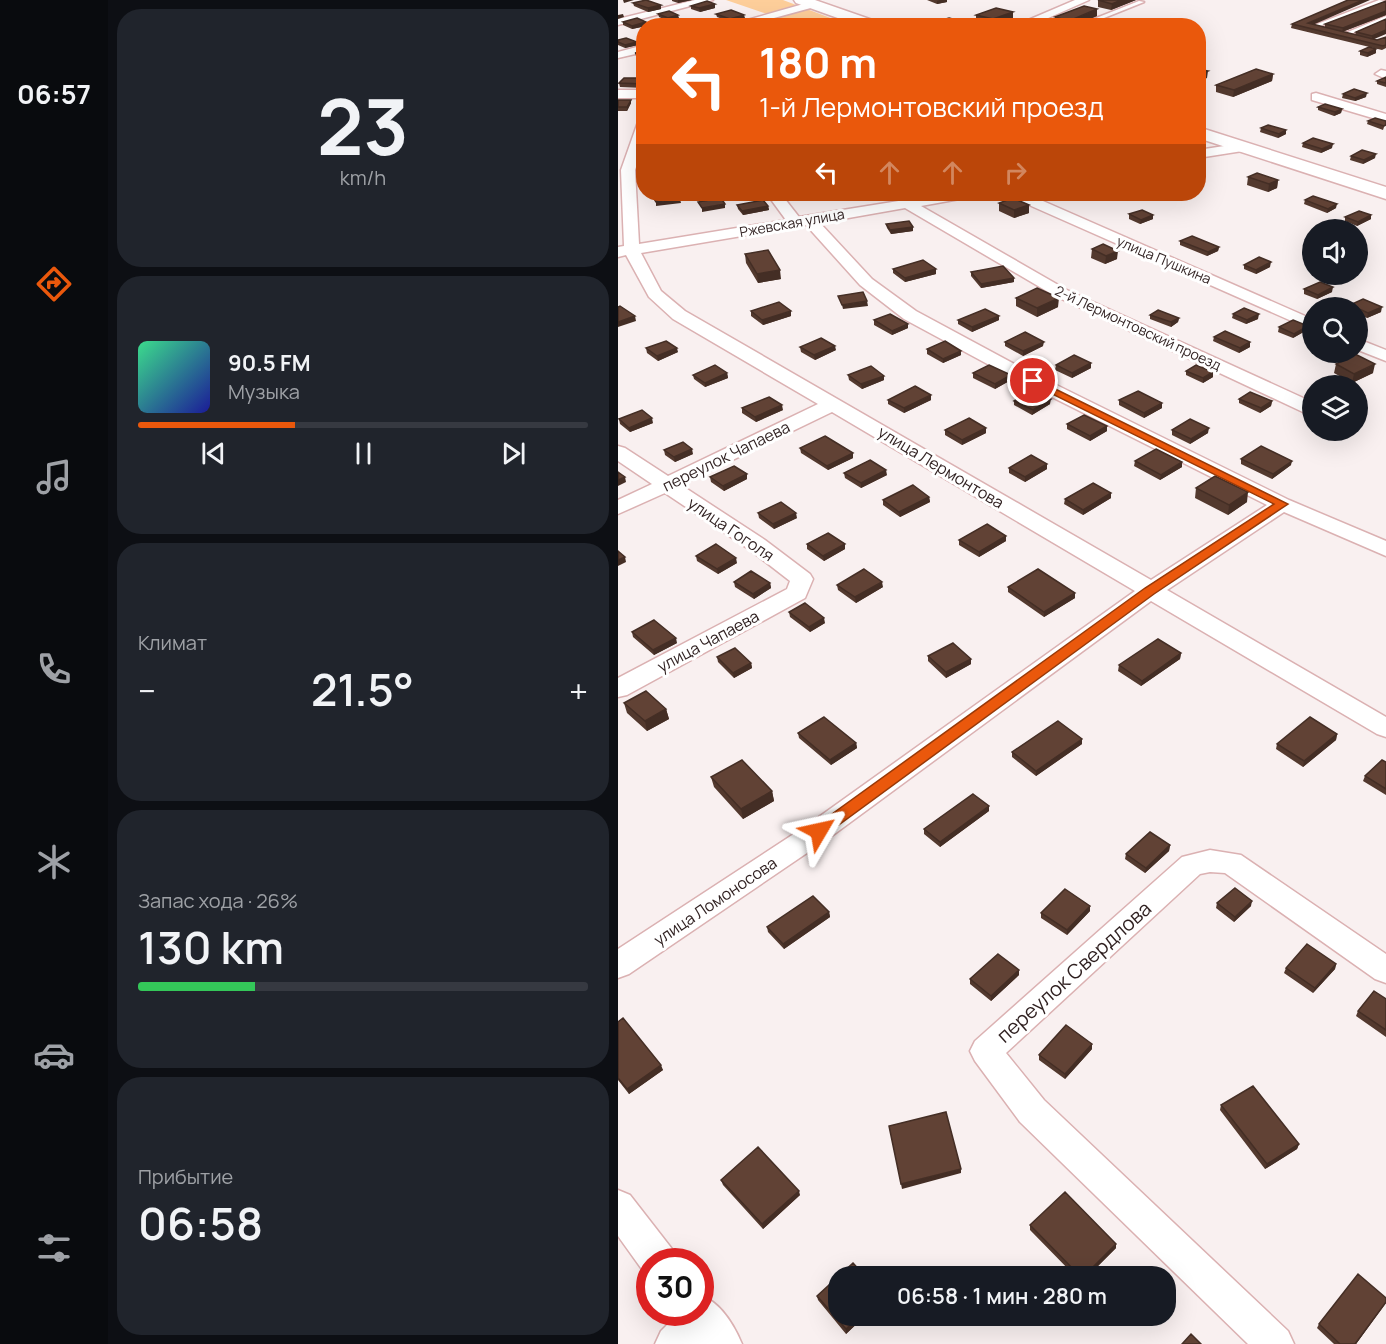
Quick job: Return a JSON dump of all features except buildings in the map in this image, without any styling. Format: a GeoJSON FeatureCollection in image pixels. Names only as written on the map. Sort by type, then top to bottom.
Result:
{"type":"FeatureCollection","features":[{"type":"Feature","properties":{"kind":"main road"},"geometry":{"type":"LineString","coordinates":[[807,2],[853,18]]}},
{"type":"Feature","properties":{"kind":"main road"},"geometry":{"type":"LineString","coordinates":[[1206,135],[1386,193]]}},
{"type":"Feature","properties":{"kind":"street"},"geometry":{"type":"LineString","coordinates":[[618,22],[708,0]]}},
{"type":"Feature","properties":{"kind":"street"},"geometry":{"type":"LineString","coordinates":[[1039,18],[1084,0]]}},
{"type":"Feature","properties":{"kind":"street"},"geometry":{"type":"LineString","coordinates":[[756,18],[807,2]]}},
{"type":"Feature","properties":{"kind":"street"},"geometry":{"type":"LineString","coordinates":[[618,55],[636,50]]}},
{"type":"Feature","properties":{"kind":"street"},"geometry":{"type":"LineString","coordinates":[[618,94],[636,94]]}},
{"type":"Feature","properties":{"kind":"street"},"geometry":{"type":"LineString","coordinates":[[1316,97],[1386,118]]}},
{"type":"Feature","properties":{"kind":"street","name":"улица Лермонтова"},"geometry":{"type":"LineString","coordinates":[[635,134],[628,170],[625,251],[640,269],[655,294],[679,315],[1386,728]]}},
{"type":"Feature","properties":{"kind":"street"},"geometry":{"type":"LineString","coordinates":[[1206,153],[1244,147]]}},
{"type":"Feature","properties":{"kind":"street"},"geometry":{"type":"LineString","coordinates":[[781,201],[866,282],[910,315],[1012,370],[1282,504],[1386,549]]}},
{"type":"Feature","properties":{"kind":"street","name":"Ржевская улица"},"geometry":{"type":"LineString","coordinates":[[625,251],[802,221],[902,201]]}},
{"type":"Feature","properties":{"kind":"street","name":"2-й Лермонтовский проезд"},"geometry":{"type":"LineString","coordinates":[[915,201],[1061,293],[1302,404]]}},
{"type":"Feature","properties":{"kind":"street","name":"улица Пушкина"},"geometry":{"type":"LineString","coordinates":[[1032,201],[1302,321]]}},
{"type":"Feature","properties":{"kind":"street"},"geometry":{"type":"LineString","coordinates":[[1368,348],[1386,356]]}},
{"type":"Feature","properties":{"kind":"street","name":"переулок Чапаева"},"geometry":{"type":"LineString","coordinates":[[618,508],[834,404]]}},
{"type":"Feature","properties":{"kind":"street","name":"улица Гоголя"},"geometry":{"type":"LineString","coordinates":[[618,452],[765,549],[802,579],[797,593]]}},
{"type":"Feature","properties":{"kind":"street","name":"улица Ломоносова"},"geometry":{"type":"LineString","coordinates":[[618,965],[819,831],[1150,591],[1282,504]]}},
{"type":"Feature","properties":{"kind":"street","name":"улица Чапаева"},"geometry":{"type":"LineString","coordinates":[[618,689],[797,593]]}},
{"type":"Feature","properties":{"kind":"street","name":"переулок Свердлова"},"geometry":{"type":"LineString","coordinates":[[1275,1344],[1032,1111],[986,1051],[1192,865],[1210,861],[1231,863],[1386,970]]}},
{"type":"Feature","properties":{"kind":"street"},"geometry":{"type":"LineString","coordinates":[[618,1207],[649,1248]]}},
{"type":"Feature","properties":{"kind":"street"},"geometry":{"type":"LineString","coordinates":[[674,1344],[706,1326]]}},
{"type":"Feature","properties":{"kind":"lane"},"geometry":{"type":"LineString","coordinates":[[1356,37],[1315,26],[1384,0]]}},
{"type":"Feature","properties":{"kind":"lane"},"geometry":{"type":"LineString","coordinates":[[1099,18],[1141,2]]}},
{"type":"Feature","properties":{"kind":"lane"},"geometry":{"type":"LineString","coordinates":[[1346,34],[1386,18]]}},
{"type":"Feature","properties":{"kind":"shaded area"},"geometry":{"type":"Polygon","coordinates":[[[726,0],[783,0],[831,18],[773,18],[726,0]]]}},
{"type":"Feature","properties":{"kind":"route"},"geometry":{"type":"LineString","coordinates":[[819,831],[1150,591],[1282,504],[1033,381]]}}]}
